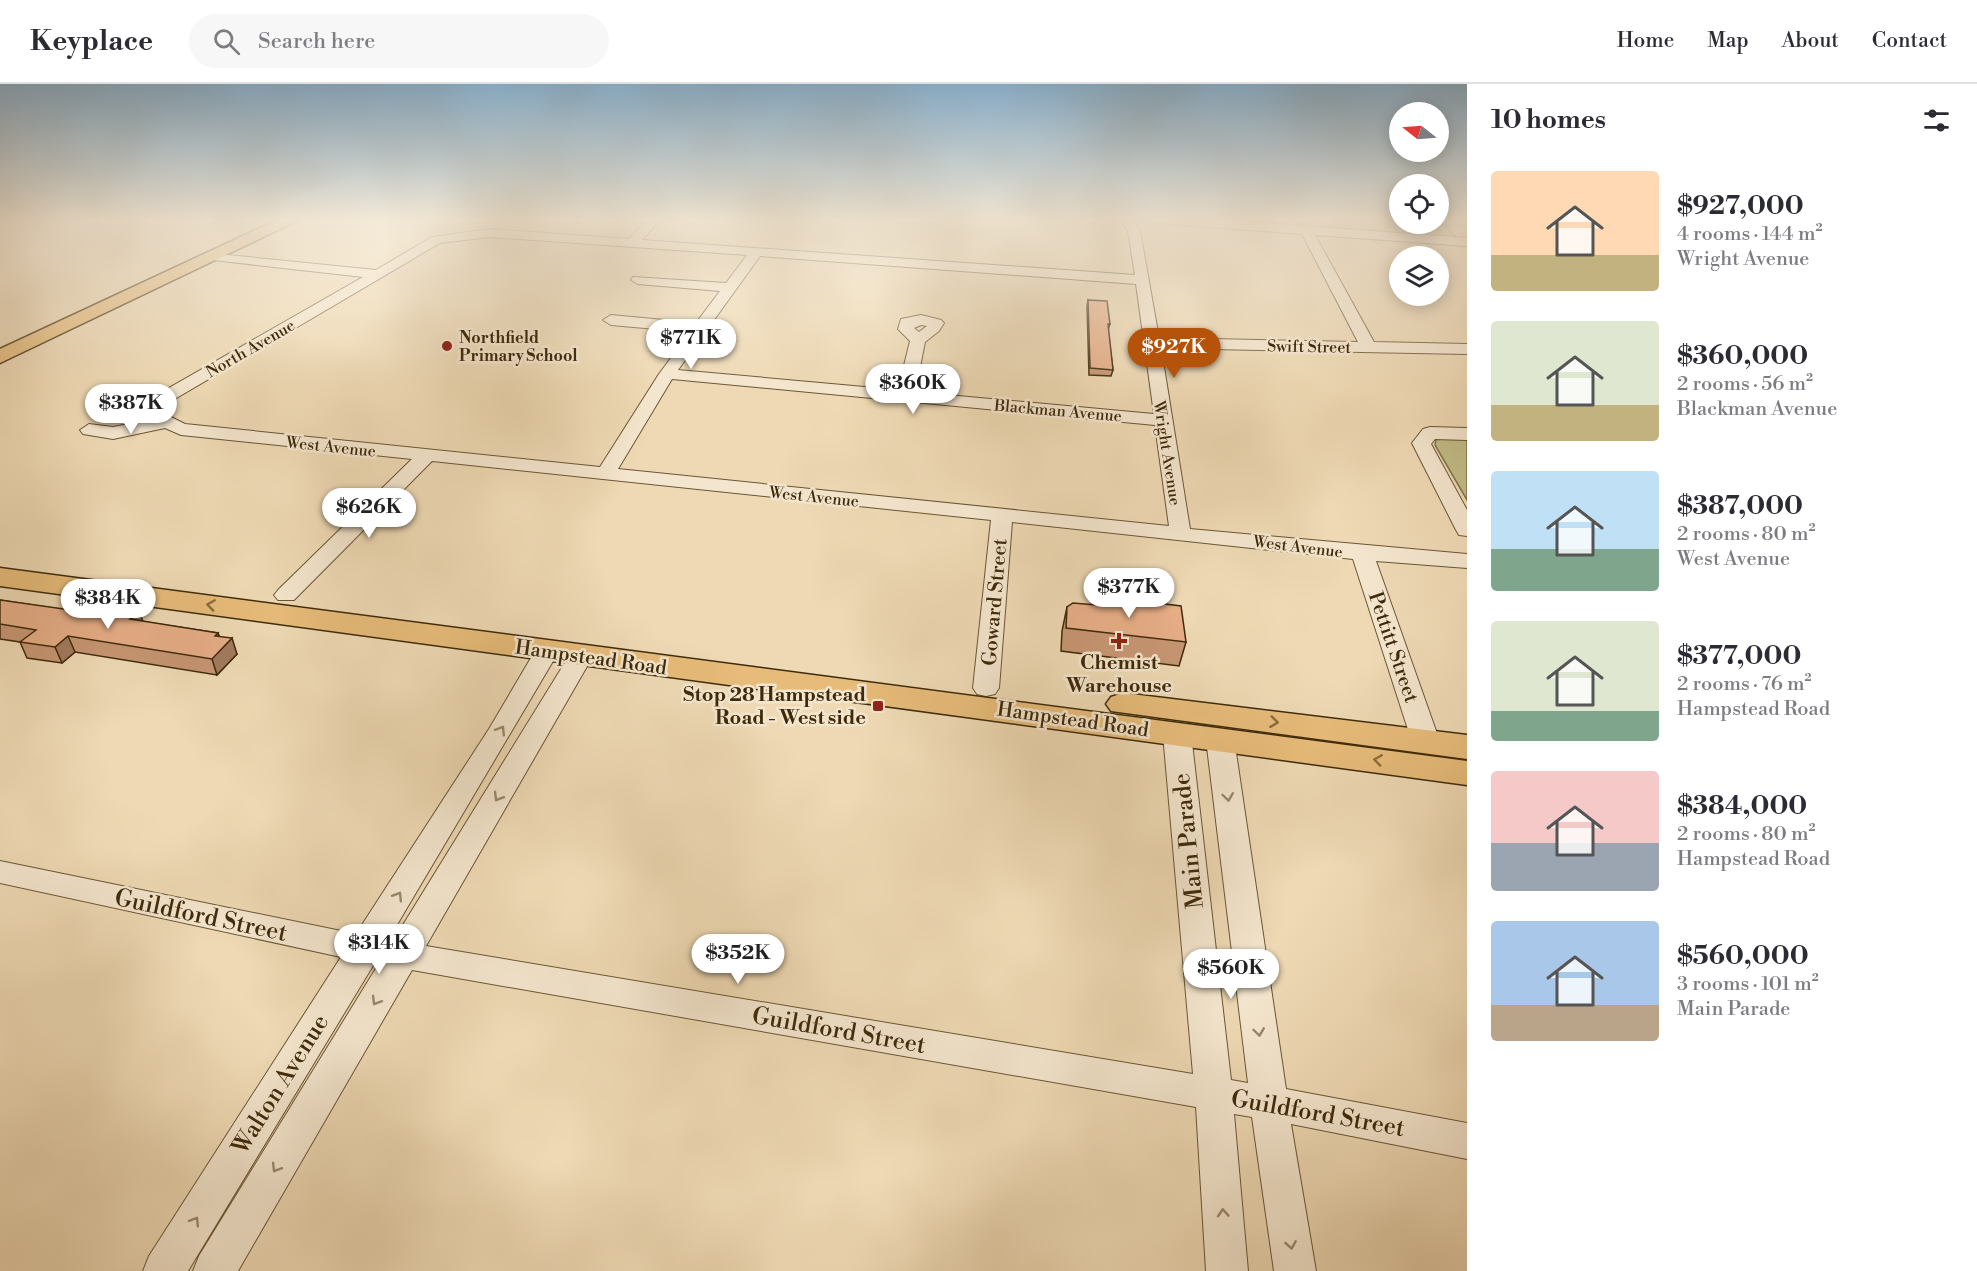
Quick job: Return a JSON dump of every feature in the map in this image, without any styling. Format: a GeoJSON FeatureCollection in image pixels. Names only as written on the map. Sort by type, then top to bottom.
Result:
{"type":"FeatureCollection","features":[{"type":"Feature","properties":{"kind":"highway"},"geometry":{"type":"LineString","coordinates":[[0,345],[163,274]]}},
{"type":"Feature","properties":{"kind":"highway"},"geometry":{"type":"LineString","coordinates":[[0,357],[168,274]]}},
{"type":"Feature","properties":{"kind":"highway","name":"Hampstead Road"},"geometry":{"type":"LineString","coordinates":[[0,556],[278,604],[552,642],[1218,726],[1443,761],[1467,747]]}},
{"type":"Feature","properties":{"kind":"highway","name":"Hampstead Road"},"geometry":{"type":"LineString","coordinates":[[0,577],[278,604]]}},
{"type":"Feature","properties":{"kind":"street","name":"North Avenue"},"geometry":{"type":"LineString","coordinates":[[160,418],[159,401],[375,274]]}},
{"type":"Feature","properties":{"kind":"street"},"geometry":{"type":"LineString","coordinates":[[605,474],[667,374],[740,274]]}},
{"type":"Feature","properties":{"kind":"street"},"geometry":{"type":"LineString","coordinates":[[1066,274],[1143,280]]}},
{"type":"Feature","properties":{"kind":"street","name":"Wright Avenue"},"geometry":{"type":"LineString","coordinates":[[1142,274],[1180,532]]}},
{"type":"Feature","properties":{"kind":"street"},"geometry":{"type":"LineString","coordinates":[[1330,274],[1369,347]]}},
{"type":"Feature","properties":{"kind":"street"},"geometry":{"type":"LineString","coordinates":[[638,280],[730,288]]}},
{"type":"Feature","properties":{"kind":"street"},"geometry":{"type":"LineString","coordinates":[[611,320],[701,328]]}},
{"type":"Feature","properties":{"kind":"street"},"geometry":{"type":"LineString","coordinates":[[904,396],[918,340]]}},
{"type":"Feature","properties":{"kind":"street","name":"Swift Street"},"geometry":{"type":"LineString","coordinates":[[1152,343],[1467,349]]}},
{"type":"Feature","properties":{"kind":"street","name":"Blackman Avenue"},"geometry":{"type":"LineString","coordinates":[[667,374],[1162,420]]}},
{"type":"Feature","properties":{"kind":"street","name":"West Avenue"},"geometry":{"type":"LineString","coordinates":[[89,430],[113,433],[160,418],[181,429],[425,457],[1180,532],[1362,553],[1467,561]]}},
{"type":"Feature","properties":{"kind":"street"},"geometry":{"type":"LineString","coordinates":[[1467,434],[1430,433],[1421,443],[1467,530]]}},
{"type":"Feature","properties":{"kind":"street"},"geometry":{"type":"LineString","coordinates":[[278,604],[425,457]]}},
{"type":"Feature","properties":{"kind":"street","name":"Goward Street"},"geometry":{"type":"LineString","coordinates":[[984,697],[1002,516]]}},
{"type":"Feature","properties":{"kind":"street","name":"Pettitt Street"},"geometry":{"type":"LineString","coordinates":[[1362,553],[1443,761]]}},
{"type":"Feature","properties":{"kind":"street","name":"Walton Avenue"},"geometry":{"type":"LineString","coordinates":[[164,1271],[512,714],[552,642]]}},
{"type":"Feature","properties":{"kind":"street","name":"Walton Avenue"},"geometry":{"type":"LineString","coordinates":[[214,1271],[587,646]]}},
{"type":"Feature","properties":{"kind":"street","name":"Main Parade"},"geometry":{"type":"LineString","coordinates":[[1175,722],[1214,1095],[1227,1271]]}},
{"type":"Feature","properties":{"kind":"street","name":"Main Parade"},"geometry":{"type":"LineString","coordinates":[[1218,726],[1269,1103],[1295,1271]]}},
{"type":"Feature","properties":{"kind":"street","name":"Guildford Street"},"geometry":{"type":"LineString","coordinates":[[0,872],[364,949],[1269,1103],[1467,1141]]}},
{"type":"Feature","properties":{"kind":"shaded area"},"geometry":{"type":"Polygon","coordinates":[[[1467,437],[1467,500],[1435,445],[1436,439],[1467,437]]]}},
{"type":"Feature","properties":{"kind":"building"},"geometry":{"type":"Polygon","coordinates":[[[1088,300],[1107,301],[1113,370],[1090,368],[1088,300]]]}},
{"type":"Feature","properties":{"kind":"building"},"geometry":{"type":"Polygon","coordinates":[[[1109,597],[1181,606],[1186,642],[1066,628],[1067,607],[1073,603],[1109,606],[1109,597]]]}},
{"type":"Feature","properties":{"kind":"building"},"geometry":{"type":"Polygon","coordinates":[[[0,600],[106,615],[116,607],[139,611],[130,619],[218,633],[215,636],[232,638],[212,659],[68,636],[55,647],[20,642],[36,630],[0,624],[0,600]]]}},
{"type":"Feature","properties":{"kind":"place","name":"Northfield Primary School"},"geometry":{"type":"Point","coordinates":[447,346]}},
{"type":"Feature","properties":{"kind":"place","name":"Chemist Warehouse"},"geometry":{"type":"Point","coordinates":[1119,641]}},
{"type":"Feature","properties":{"kind":"place","name":"Stop 28 Hampstead Road - West side"},"geometry":{"type":"Point","coordinates":[878,706]}}]}
